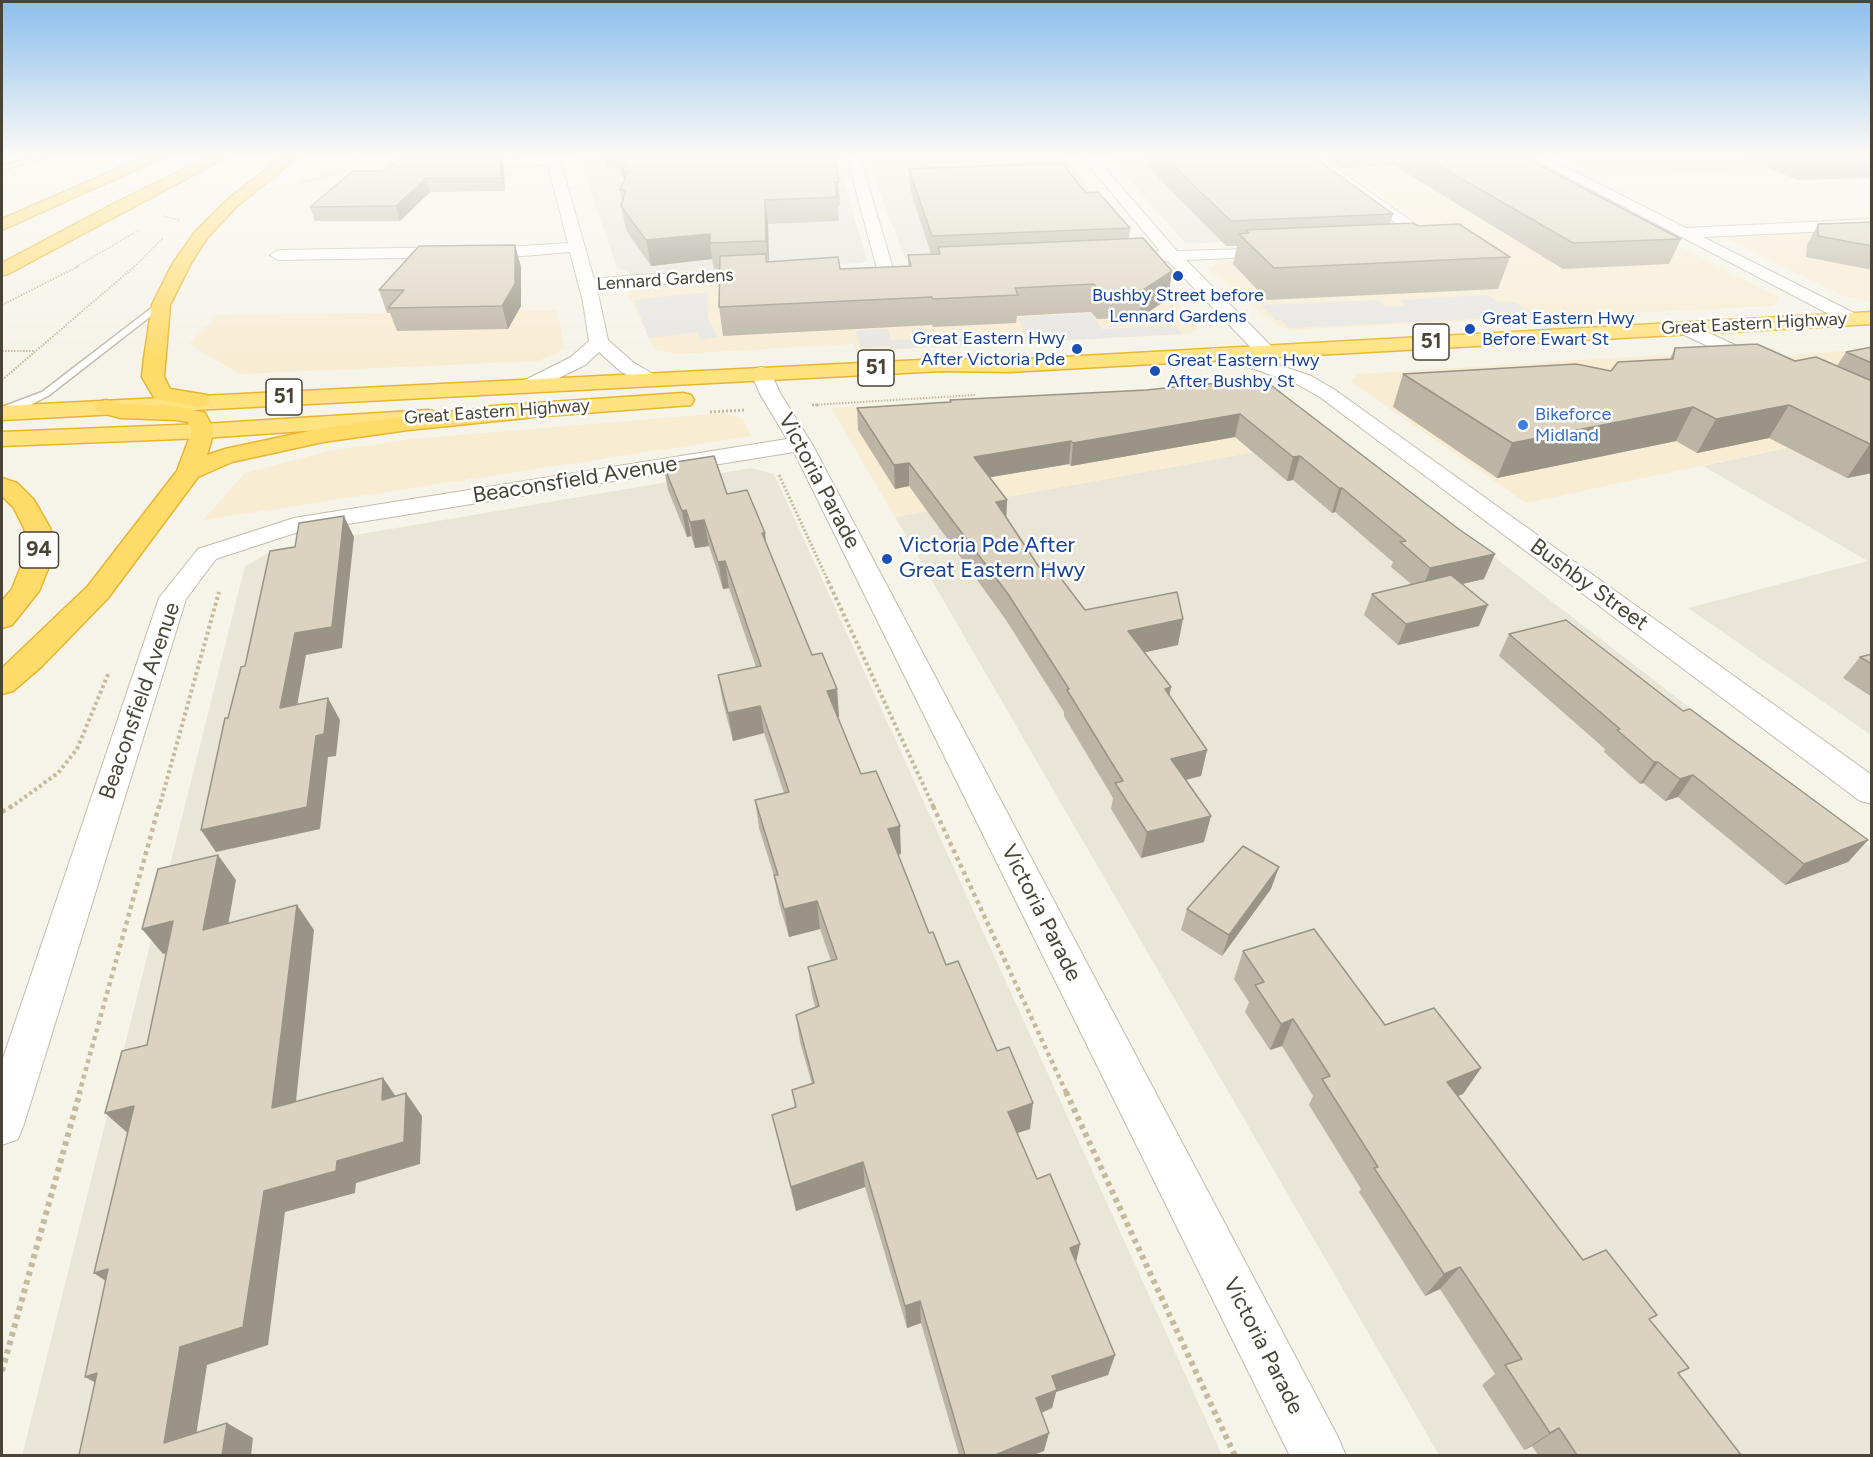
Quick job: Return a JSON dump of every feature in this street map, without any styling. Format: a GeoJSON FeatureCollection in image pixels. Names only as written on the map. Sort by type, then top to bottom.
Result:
{"type":"FeatureCollection","features":[{"type":"Feature","properties":{"kind":"highway"},"geometry":{"type":"LineString","coordinates":[[2,270],[85,225]]}},
{"type":"Feature","properties":{"kind":"highway"},"geometry":{"type":"LineString","coordinates":[[207,400],[163,394],[153,377],[161,305],[182,263],[211,225]]}},
{"type":"Feature","properties":{"kind":"highway","name":"Great Eastern Highway"},"geometry":{"type":"LineString","coordinates":[[2,411],[648,379],[765,383],[939,383],[990,367],[1862,318]]}},
{"type":"Feature","properties":{"kind":"highway","name":"Great Eastern Highway"},"geometry":{"type":"LineString","coordinates":[[2,440],[203,431],[706,398],[765,383]]}},
{"type":"Feature","properties":{"kind":"highway"},"geometry":{"type":"LineString","coordinates":[[2,684],[30,660],[98,592],[189,472],[203,431],[197,418],[178,413],[121,411],[106,407]]}},
{"type":"Feature","properties":{"kind":"highway"},"geometry":{"type":"LineString","coordinates":[[189,472],[225,456],[323,435],[408,423],[526,411]]}},
{"type":"Feature","properties":{"kind":"highway","name":"94"},"geometry":{"type":"LineString","coordinates":[[2,485],[25,505],[37,528],[40,540],[38,559],[25,591],[2,619]]}},
{"type":"Feature","properties":{"kind":"street"},"geometry":{"type":"LineString","coordinates":[[570,225],[592,302],[599,342],[627,367],[648,379]]}},
{"type":"Feature","properties":{"kind":"street"},"geometry":{"type":"LineString","coordinates":[[873,225],[886,269]]}},
{"type":"Feature","properties":{"kind":"street"},"geometry":{"type":"LineString","coordinates":[[1146,225],[1173,256],[1265,351]]}},
{"type":"Feature","properties":{"kind":"street"},"geometry":{"type":"LineString","coordinates":[[1396,245],[1419,243],[1425,240],[1422,235],[1408,225]]}},
{"type":"Feature","properties":{"kind":"street"},"geometry":{"type":"LineString","coordinates":[[1667,225],[1862,318]]}},
{"type":"Feature","properties":{"kind":"street"},"geometry":{"type":"LineString","coordinates":[[1683,233],[1851,225]]}},
{"type":"Feature","properties":{"kind":"street"},"geometry":{"type":"LineString","coordinates":[[278,255],[523,252],[576,247]]}},
{"type":"Feature","properties":{"kind":"street"},"geometry":{"type":"LineString","coordinates":[[1101,259],[1290,250]]}},
{"type":"Feature","properties":{"kind":"street","name":"Lennard Gardens"},"geometry":{"type":"LineString","coordinates":[[587,285],[778,274]]}},
{"type":"Feature","properties":{"kind":"street"},"geometry":{"type":"LineString","coordinates":[[1685,328],[1780,373]]}},
{"type":"Feature","properties":{"kind":"street"},"geometry":{"type":"LineString","coordinates":[[530,385],[578,362],[599,342]]}},
{"type":"Feature","properties":{"kind":"street"},"geometry":{"type":"LineString","coordinates":[[1304,380],[1314,356],[1335,347]]}},
{"type":"Feature","properties":{"kind":"street","name":"Bushby Street"},"geometry":{"type":"LineString","coordinates":[[1214,354],[1260,365],[1304,380],[1330,396],[1872,792]]}},
{"type":"Feature","properties":{"kind":"street","name":"Victoria Parade"},"geometry":{"type":"LineString","coordinates":[[765,383],[780,407],[789,457],[1319,1455]]}},
{"type":"Feature","properties":{"kind":"street","name":"Beaconsfield Avenue"},"geometry":{"type":"LineString","coordinates":[[2,1124],[172,598],[207,554],[294,525],[789,457]]}},
{"type":"Feature","properties":{"kind":"lane"},"geometry":{"type":"LineString","coordinates":[[2,411],[45,394],[161,305]]}},
{"type":"Feature","properties":{"kind":"path"},"geometry":{"type":"LineString","coordinates":[[2,304],[90,260],[145,226]]}},
{"type":"Feature","properties":{"kind":"path"},"geometry":{"type":"LineString","coordinates":[[2,380],[121,280],[167,234]]}},
{"type":"Feature","properties":{"kind":"path"},"geometry":{"type":"LineString","coordinates":[[2,351],[35,351]]}},
{"type":"Feature","properties":{"kind":"path"},"geometry":{"type":"LineString","coordinates":[[789,457],[1235,1455]]}},
{"type":"Feature","properties":{"kind":"path"},"geometry":{"type":"LineString","coordinates":[[2,1371],[221,586]]}},
{"type":"Feature","properties":{"kind":"shaded area"},"geometry":{"type":"Polygon","coordinates":[[[602,225],[857,225],[867,261],[634,274],[617,268],[602,225]]]}},
{"type":"Feature","properties":{"kind":"shaded area"},"geometry":{"type":"Polygon","coordinates":[[[892,225],[1118,225],[1136,247],[911,261],[905,259],[892,225]]]}},
{"type":"Feature","properties":{"kind":"shaded area"},"geometry":{"type":"Polygon","coordinates":[[[1169,225],[1392,225],[1403,233],[1186,244],[1169,225]]]}},
{"type":"Feature","properties":{"kind":"shaded area"},"geometry":{"type":"Polygon","coordinates":[[[1423,225],[1639,225],[1780,298],[1771,306],[1291,330],[1273,323],[1208,269],[1219,261],[1458,250],[1423,225]]]}},
{"type":"Feature","properties":{"kind":"shaded area"},"geometry":{"type":"Polygon","coordinates":[[[1871,229],[1871,302],[1841,295],[1719,235],[1871,229]]]}},
{"type":"Feature","properties":{"kind":"shaded area"},"geometry":{"type":"Polygon","coordinates":[[[1128,263],[1150,268],[1199,328],[1189,334],[857,352],[854,344],[677,354],[654,349],[627,293],[639,285],[1128,263]]]}},
{"type":"Feature","properties":{"kind":"shaded area"},"geometry":{"type":"Polygon","coordinates":[[[708,292],[708,319],[718,337],[702,340],[697,332],[649,338],[634,300],[708,292]]]}},
{"type":"Feature","properties":{"kind":"shaded area"},"geometry":{"type":"Polygon","coordinates":[[[1487,295],[1497,302],[1515,302],[1536,316],[1290,328],[1281,320],[1275,320],[1261,305],[1378,300],[1386,307],[1406,306],[1399,300],[1487,295]]]}},
{"type":"Feature","properties":{"kind":"shaded area"},"geometry":{"type":"Polygon","coordinates":[[[557,310],[565,349],[538,361],[240,374],[189,344],[218,315],[557,310]]]}},
{"type":"Feature","properties":{"kind":"shaded area"},"geometry":{"type":"Polygon","coordinates":[[[1091,313],[1102,329],[1175,326],[1182,334],[1030,342],[1017,317],[1091,313]]]}},
{"type":"Feature","properties":{"kind":"shaded area"},"geometry":{"type":"Polygon","coordinates":[[[888,329],[891,340],[975,336],[979,344],[891,349],[890,346],[860,348],[856,331],[888,329]]]}},
{"type":"Feature","properties":{"kind":"shaded area"},"geometry":{"type":"Polygon","coordinates":[[[1871,349],[1871,393],[1786,355],[1845,351],[1871,349]]]}},
{"type":"Feature","properties":{"kind":"shaded area"},"geometry":{"type":"Polygon","coordinates":[[[1693,353],[1860,432],[1526,503],[1351,382],[1357,374],[1693,353]]]}},
{"type":"Feature","properties":{"kind":"shaded area"},"geometry":{"type":"Polygon","coordinates":[[[1259,382],[1275,389],[1338,437],[895,517],[831,408],[1259,382]]]}},
{"type":"Feature","properties":{"kind":"shaded area"},"geometry":{"type":"Polygon","coordinates":[[[723,413],[743,419],[751,436],[203,520],[245,473],[329,451],[413,439],[723,413]]]}},
{"type":"Feature","properties":{"kind":"shaded area"},"geometry":{"type":"Polygon","coordinates":[[[1860,432],[1871,438],[1871,735],[1688,608],[1868,561],[1703,466],[1860,432]]]}},
{"type":"Feature","properties":{"kind":"shaded area"},"geometry":{"type":"Polygon","coordinates":[[[1338,437],[1871,847],[1871,1455],[1439,1455],[895,517],[1338,437]]]}},
{"type":"Feature","properties":{"kind":"shaded area"},"geometry":{"type":"Polygon","coordinates":[[[751,468],[774,474],[1222,1455],[22,1456],[245,566],[278,548],[751,468]]]}},
{"type":"Feature","properties":{"kind":"building"},"geometry":{"type":"Polygon","coordinates":[[[635,225],[766,225],[766,241],[710,243],[710,234],[646,240],[635,225]]]}},
{"type":"Feature","properties":{"kind":"building"},"geometry":{"type":"Polygon","coordinates":[[[928,225],[1127,225],[1130,228],[932,236],[928,225]]]}},
{"type":"Feature","properties":{"kind":"building"},"geometry":{"type":"Polygon","coordinates":[[[1365,225],[1461,225],[1510,257],[1274,268],[1239,234],[1249,233],[1245,230],[1365,225]]]}},
{"type":"Feature","properties":{"kind":"building"},"geometry":{"type":"Polygon","coordinates":[[[1542,225],[1654,225],[1681,239],[1573,243],[1542,225]]]}},
{"type":"Feature","properties":{"kind":"building"},"geometry":{"type":"Polygon","coordinates":[[[1818,225],[1872,225],[1872,246],[1818,236],[1818,225]]]}},
{"type":"Feature","properties":{"kind":"building"},"geometry":{"type":"Polygon","coordinates":[[[1143,238],[1172,271],[1143,290],[1100,291],[1094,284],[1015,288],[1018,295],[719,307],[720,256],[766,254],[766,262],[838,257],[840,269],[911,266],[908,255],[940,254],[938,247],[1143,238]]]}},
{"type":"Feature","properties":{"kind":"building"},"geometry":{"type":"Polygon","coordinates":[[[515,245],[515,284],[502,306],[388,308],[404,290],[379,290],[419,246],[515,245]]]}},
{"type":"Feature","properties":{"kind":"building"},"geometry":{"type":"Polygon","coordinates":[[[1757,344],[1795,361],[1816,357],[1872,381],[1872,444],[1789,405],[1716,419],[1693,407],[1512,443],[1403,374],[1576,364],[1611,371],[1618,362],[1673,359],[1675,348],[1757,344]]]}},
{"type":"Feature","properties":{"kind":"building"},"geometry":{"type":"Polygon","coordinates":[[[1872,347],[1872,363],[1846,352],[1872,347]]]}},
{"type":"Feature","properties":{"kind":"building"},"geometry":{"type":"Polygon","coordinates":[[[1268,383],[1460,530],[1495,554],[1430,568],[1400,542],[1406,541],[1342,488],[1339,488],[1300,456],[1293,457],[1240,414],[1073,443],[1071,441],[974,457],[1007,500],[996,502],[1039,567],[1050,564],[1085,610],[1177,592],[1183,619],[1128,631],[1171,687],[1165,689],[1207,750],[1171,759],[1211,816],[1147,832],[1115,783],[1123,781],[1067,690],[1069,689],[1008,594],[909,463],[894,465],[857,408],[951,402],[950,400],[1147,390],[1201,384],[1268,383]]]}},
{"type":"Feature","properties":{"kind":"building"},"geometry":{"type":"Polygon","coordinates":[[[714,456],[727,494],[747,490],[765,533],[762,533],[812,655],[822,653],[837,689],[827,691],[861,774],[876,771],[900,826],[888,829],[929,933],[933,932],[946,965],[958,961],[997,1051],[1009,1047],[1033,1103],[1008,1112],[1037,1179],[1050,1174],[1080,1244],[1070,1248],[1115,1355],[1052,1376],[1057,1390],[1036,1398],[1049,1433],[995,1455],[965,1455],[920,1301],[905,1306],[863,1162],[791,1187],[772,1115],[796,1107],[792,1090],[814,1083],[796,1015],[819,1006],[808,967],[837,959],[817,901],[784,909],[774,875],[778,875],[755,800],[789,792],[760,706],[728,713],[718,675],[761,666],[725,561],[718,562],[704,520],[690,522],[686,510],[682,511],[663,464],[714,456]]]}},
{"type":"Feature","properties":{"kind":"building"},"geometry":{"type":"Polygon","coordinates":[[[344,516],[332,627],[295,633],[280,708],[328,698],[324,734],[316,736],[307,807],[201,830],[225,718],[228,718],[241,667],[245,666],[270,551],[295,547],[299,523],[344,516]]]}},
{"type":"Feature","properties":{"kind":"building"},"geometry":{"type":"Polygon","coordinates":[[[1451,575],[1488,605],[1406,624],[1372,594],[1451,575]]]}},
{"type":"Feature","properties":{"kind":"building"},"geometry":{"type":"Polygon","coordinates":[[[1566,620],[1683,711],[1690,709],[1868,840],[1804,864],[1693,775],[1680,779],[1658,762],[1654,762],[1617,730],[1620,729],[1509,634],[1566,620]]]}},
{"type":"Feature","properties":{"kind":"building"},"geometry":{"type":"Polygon","coordinates":[[[1872,654],[1872,664],[1860,657],[1872,654]]]}},
{"type":"Feature","properties":{"kind":"building"},"geometry":{"type":"Polygon","coordinates":[[[1243,846],[1279,867],[1229,935],[1187,909],[1243,846]]]}},
{"type":"Feature","properties":{"kind":"building"},"geometry":{"type":"Polygon","coordinates":[[[218,855],[203,930],[297,905],[272,1108],[383,1078],[382,1100],[406,1093],[404,1142],[337,1161],[336,1171],[264,1191],[243,1327],[180,1347],[164,1443],[227,1423],[222,1455],[79,1455],[97,1373],[85,1377],[108,1269],[94,1273],[134,1106],[105,1113],[122,1051],[147,1045],[173,921],[142,929],[158,869],[218,855]]]}},
{"type":"Feature","properties":{"kind":"building"},"geometry":{"type":"Polygon","coordinates":[[[1314,929],[1385,1025],[1434,1008],[1481,1068],[1447,1082],[1583,1260],[1606,1250],[1657,1315],[1649,1319],[1689,1368],[1678,1373],[1741,1455],[1577,1455],[1559,1428],[1550,1433],[1505,1365],[1522,1359],[1460,1267],[1444,1274],[1374,1168],[1378,1167],[1322,1079],[1330,1076],[1293,1019],[1281,1024],[1255,985],[1264,982],[1243,951],[1314,929]]]}},
{"type":"Feature","properties":{"kind":"place","name":"Bushby Street before Lennard Gardens"},"geometry":{"type":"Point","coordinates":[1178,276]}},
{"type":"Feature","properties":{"kind":"place","name":"Great Eastern Hwy Before Ewart St"},"geometry":{"type":"Point","coordinates":[1470,329]}},
{"type":"Feature","properties":{"kind":"place","name":"Great Eastern Hwy After Victoria Pde"},"geometry":{"type":"Point","coordinates":[1077,349]}},
{"type":"Feature","properties":{"kind":"place","name":"Great Eastern Hwy After Bushby St"},"geometry":{"type":"Point","coordinates":[1155,371]}},
{"type":"Feature","properties":{"kind":"place","name":"Bikeforce Midland"},"geometry":{"type":"Point","coordinates":[1523,425]}},
{"type":"Feature","properties":{"kind":"place","name":"Victoria Pde After Great Eastern Hwy"},"geometry":{"type":"Point","coordinates":[887,559]}}]}
